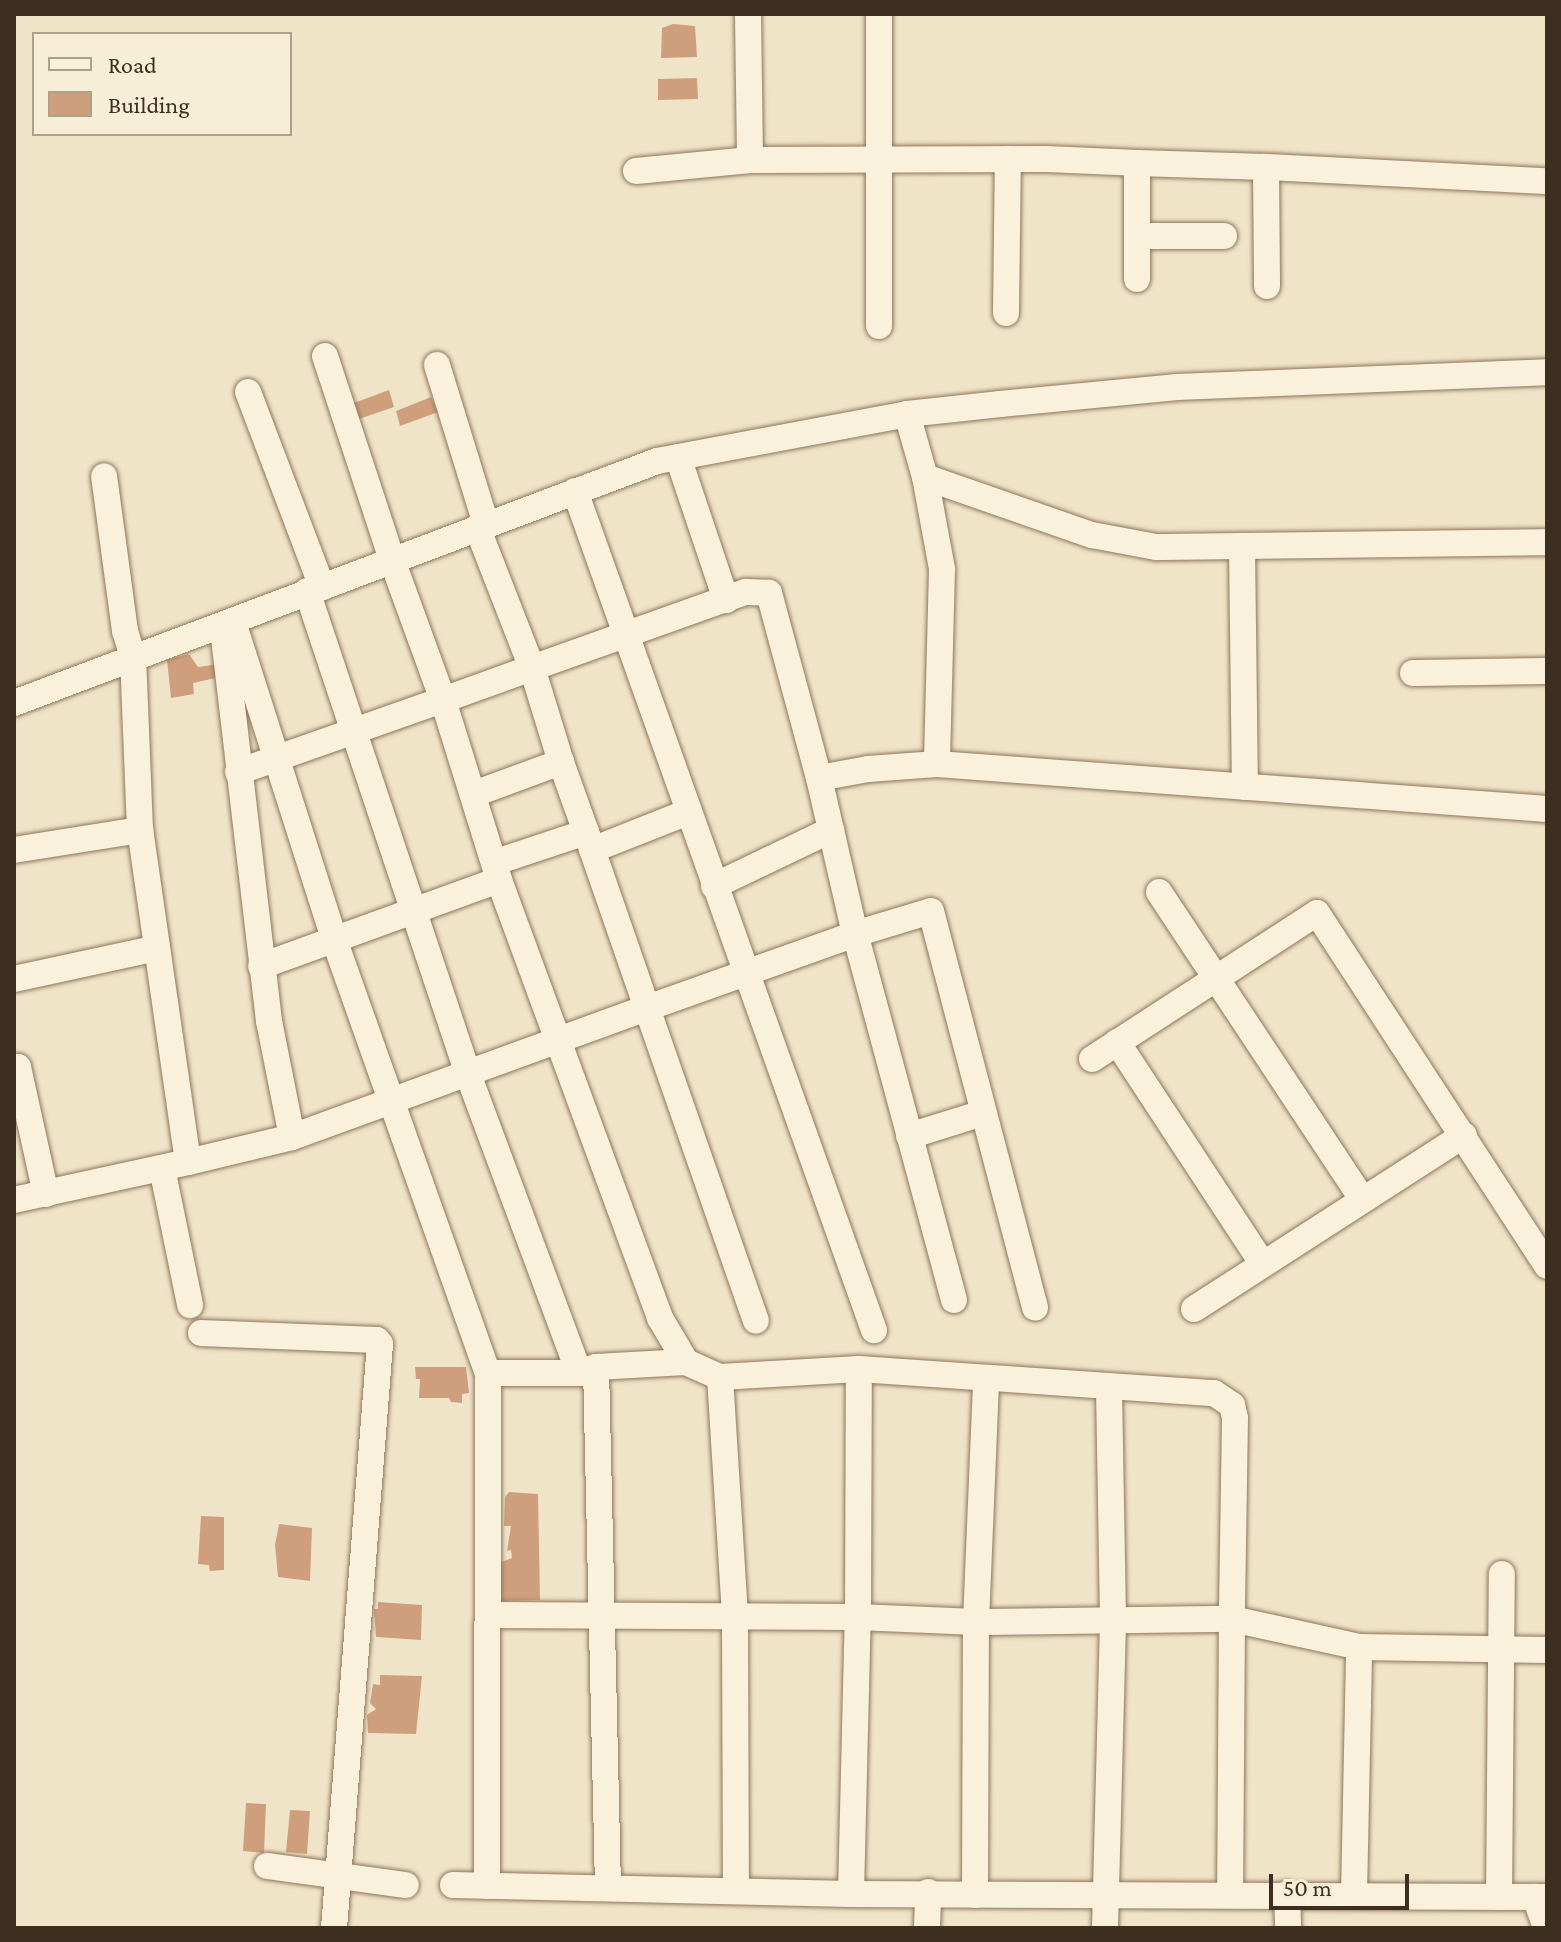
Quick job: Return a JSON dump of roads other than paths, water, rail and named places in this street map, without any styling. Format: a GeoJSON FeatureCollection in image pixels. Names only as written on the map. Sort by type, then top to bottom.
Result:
{"type":"FeatureCollection","features":[{"type":"Feature","properties":{"kind":"street"},"geometry":{"type":"LineString","coordinates":[[748,14],[750,160]]}},
{"type":"Feature","properties":{"kind":"street"},"geometry":{"type":"LineString","coordinates":[[879,14],[879,326]]}},
{"type":"Feature","properties":{"kind":"street"},"geometry":{"type":"LineString","coordinates":[[636,171],[750,160],[1008,159],[1266,167],[1547,181]]}},
{"type":"Feature","properties":{"kind":"street"},"geometry":{"type":"LineString","coordinates":[[1006,313],[1008,159]]}},
{"type":"Feature","properties":{"kind":"street"},"geometry":{"type":"LineString","coordinates":[[1137,163],[1137,279]]}},
{"type":"Feature","properties":{"kind":"street"},"geometry":{"type":"LineString","coordinates":[[1266,167],[1267,286]]}},
{"type":"Feature","properties":{"kind":"street"},"geometry":{"type":"LineString","coordinates":[[1137,236],[1224,236]]}},
{"type":"Feature","properties":{"kind":"street"},"geometry":{"type":"LineString","coordinates":[[325,356],[392,560],[443,700],[497,871],[660,1318],[686,1362]]}},
{"type":"Feature","properties":{"kind":"street"},"geometry":{"type":"LineString","coordinates":[[437,365],[482,526],[756,1321]]}},
{"type":"Feature","properties":{"kind":"street"},"geometry":{"type":"LineString","coordinates":[[14,703],[657,461],[907,414],[1177,387],[1547,372]]}},
{"type":"Feature","properties":{"kind":"street"},"geometry":{"type":"LineString","coordinates":[[248,392],[315,589],[352,732],[468,1074],[588,1370],[601,1616],[608,1887]]}},
{"type":"Feature","properties":{"kind":"street"},"geometry":{"type":"LineString","coordinates":[[907,414],[925,477],[942,569],[937,764]]}},
{"type":"Feature","properties":{"kind":"street"},"geometry":{"type":"LineString","coordinates":[[678,457],[726,600]]}},
{"type":"Feature","properties":{"kind":"street"},"geometry":{"type":"LineString","coordinates":[[104,476],[125,631],[133,657],[140,830],[188,1162]]}},
{"type":"Feature","properties":{"kind":"street"},"geometry":{"type":"LineString","coordinates":[[925,477],[1092,535],[1156,547],[1547,542]]}},
{"type":"Feature","properties":{"kind":"street"},"geometry":{"type":"LineString","coordinates":[[575,491],[874,1330]]}},
{"type":"Feature","properties":{"kind":"street"},"geometry":{"type":"LineString","coordinates":[[1242,546],[1245,787]]}},
{"type":"Feature","properties":{"kind":"street"},"geometry":{"type":"LineString","coordinates":[[238,772],[726,600],[757,591],[771,596],[819,778],[855,934],[954,1300]]}},
{"type":"Feature","properties":{"kind":"street"},"geometry":{"type":"LineString","coordinates":[[228,624],[334,939],[488,1373],[487,1886]]}},
{"type":"Feature","properties":{"kind":"street"},"geometry":{"type":"LineString","coordinates":[[228,624],[238,772],[261,966],[292,1137]]}},
{"type":"Feature","properties":{"kind":"street"},"geometry":{"type":"LineString","coordinates":[[1413,673],[1547,671]]}},
{"type":"Feature","properties":{"kind":"street"},"geometry":{"type":"LineString","coordinates":[[474,794],[561,762]]}},
{"type":"Feature","properties":{"kind":"street"},"geometry":{"type":"LineString","coordinates":[[819,778],[868,769],[937,764],[1547,809]]}},
{"type":"Feature","properties":{"kind":"street"},"geometry":{"type":"LineString","coordinates":[[261,966],[413,910],[497,871],[688,812]]}},
{"type":"Feature","properties":{"kind":"street"},"geometry":{"type":"LineString","coordinates":[[14,850],[140,830]]}},
{"type":"Feature","properties":{"kind":"street"},"geometry":{"type":"LineString","coordinates":[[714,886],[831,830]]}},
{"type":"Feature","properties":{"kind":"street"},"geometry":{"type":"LineString","coordinates":[[1159,892],[1363,1200]]}},
{"type":"Feature","properties":{"kind":"street"},"geometry":{"type":"LineString","coordinates":[[14,1200],[292,1137],[745,972],[931,911],[1035,1308]]}},
{"type":"Feature","properties":{"kind":"street"},"geometry":{"type":"LineString","coordinates":[[1092,1059],[1317,913],[1547,1266]]}},
{"type":"Feature","properties":{"kind":"street"},"geometry":{"type":"LineString","coordinates":[[14,979],[157,948]]}},
{"type":"Feature","properties":{"kind":"street"},"geometry":{"type":"LineString","coordinates":[[1117,1042],[1263,1264]]}},
{"type":"Feature","properties":{"kind":"street"},"geometry":{"type":"LineString","coordinates":[[15,1062],[46,1194]]}},
{"type":"Feature","properties":{"kind":"street"},"geometry":{"type":"LineString","coordinates":[[909,1136],[983,1113]]}},
{"type":"Feature","properties":{"kind":"street"},"geometry":{"type":"LineString","coordinates":[[1194,1309],[1464,1135]]}},
{"type":"Feature","properties":{"kind":"street"},"geometry":{"type":"LineString","coordinates":[[162,1168],[190,1305]]}},
{"type":"Feature","properties":{"kind":"street"},"geometry":{"type":"LineString","coordinates":[[201,1333],[377,1340],[380,1344],[342,1821],[341,1877],[334,1928]]}},
{"type":"Feature","properties":{"kind":"street"},"geometry":{"type":"LineString","coordinates":[[488,1373],[588,1370],[686,1362],[720,1377],[859,1369],[1109,1388],[1203,1391],[1224,1398],[1232,1405],[1235,1418],[1230,1894]]}},
{"type":"Feature","properties":{"kind":"street"},"geometry":{"type":"LineString","coordinates":[[851,1894],[858,1617],[859,1369]]}},
{"type":"Feature","properties":{"kind":"street"},"geometry":{"type":"LineString","coordinates":[[720,1377],[735,1617],[736,1889]]}},
{"type":"Feature","properties":{"kind":"street"},"geometry":{"type":"LineString","coordinates":[[975,1895],[976,1622],[986,1380]]}},
{"type":"Feature","properties":{"kind":"street"},"geometry":{"type":"LineString","coordinates":[[1105,1928],[1113,1618],[1109,1388]]}},
{"type":"Feature","properties":{"kind":"street"},"geometry":{"type":"LineString","coordinates":[[1499,1897],[1502,1574]]}},
{"type":"Feature","properties":{"kind":"street"},"geometry":{"type":"LineString","coordinates":[[489,1615],[858,1617],[976,1622],[1232,1619],[1359,1647],[1501,1652],[1547,1650]]}},
{"type":"Feature","properties":{"kind":"street"},"geometry":{"type":"LineString","coordinates":[[1354,1895],[1359,1647]]}},
{"type":"Feature","properties":{"kind":"street"},"geometry":{"type":"LineString","coordinates":[[267,1866],[406,1885]]}},
{"type":"Feature","properties":{"kind":"street"},"geometry":{"type":"LineString","coordinates":[[453,1885],[851,1894],[1106,1892],[1541,1897],[1546,1928]]}},
{"type":"Feature","properties":{"kind":"street"},"geometry":{"type":"LineString","coordinates":[[927,1928],[928,1892]]}},
{"type":"Feature","properties":{"kind":"street"},"geometry":{"type":"LineString","coordinates":[[1287,1894],[1288,1928]]}}]}
